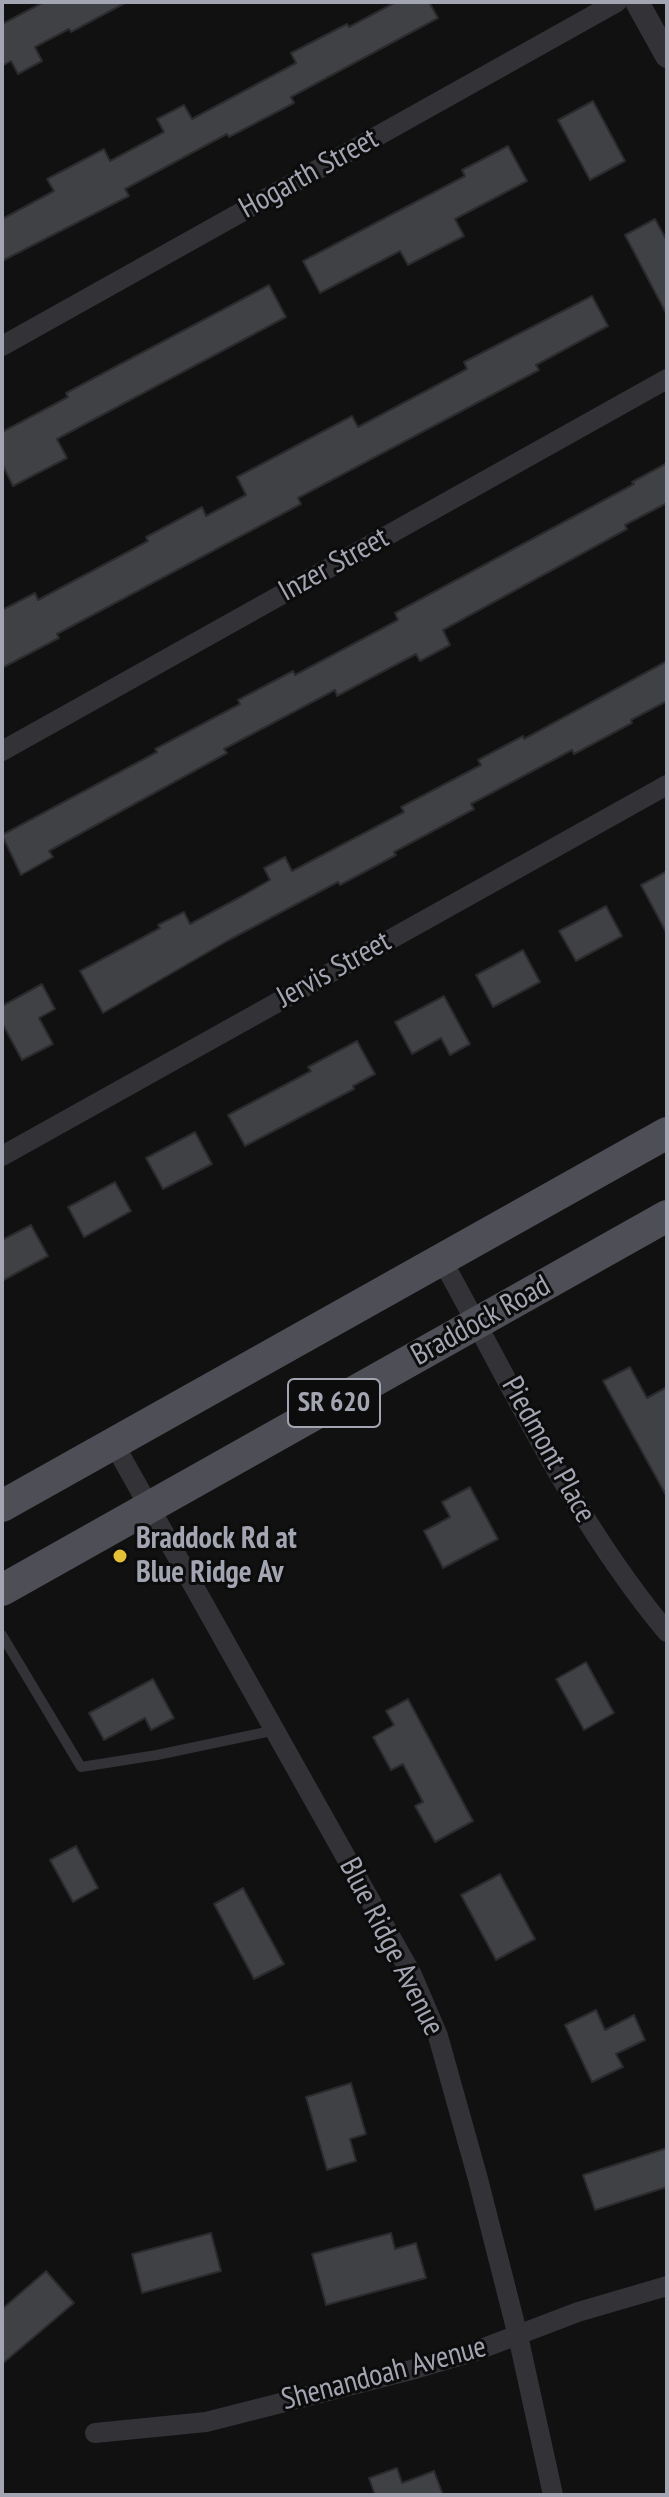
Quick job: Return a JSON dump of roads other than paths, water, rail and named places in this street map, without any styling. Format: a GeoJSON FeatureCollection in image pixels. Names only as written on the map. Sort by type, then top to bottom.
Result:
{"type":"FeatureCollection","features":[{"type":"Feature","properties":{"kind":"main road","name":"SR 620"},"geometry":{"type":"LineString","coordinates":[[2,1506],[667,1133]]}},
{"type":"Feature","properties":{"kind":"main road","name":"Braddock Road"},"geometry":{"type":"LineString","coordinates":[[2,1590],[667,1216]]}},
{"type":"Feature","properties":{"kind":"street","name":"Hogarth Street"},"geometry":{"type":"LineString","coordinates":[[2,346],[617,2]]}},
{"type":"Feature","properties":{"kind":"street"},"geometry":{"type":"LineString","coordinates":[[637,2],[667,56]]}},
{"type":"Feature","properties":{"kind":"street","name":"Inzer Street"},"geometry":{"type":"LineString","coordinates":[[2,751],[667,379]]}},
{"type":"Feature","properties":{"kind":"street","name":"Jervis Street"},"geometry":{"type":"LineString","coordinates":[[2,1156],[667,785]]}},
{"type":"Feature","properties":{"kind":"street","name":"Piedmont Place"},"geometry":{"type":"LineString","coordinates":[[442,1260],[608,1557],[667,1632]]}},
{"type":"Feature","properties":{"kind":"street","name":"Blue Ridge Avenue"},"geometry":{"type":"LineString","coordinates":[[114,1444],[412,1975],[438,2036],[518,2336],[553,2495]]}},
{"type":"Feature","properties":{"kind":"street","name":"Shenandoah Avenue"},"geometry":{"type":"LineString","coordinates":[[95,2433],[206,2422],[415,2369],[518,2336],[578,2312],[667,2286]]}},
{"type":"Feature","properties":{"kind":"lane"},"geometry":{"type":"LineString","coordinates":[[2,1635],[81,1767],[276,1730]]}},
{"type":"Feature","properties":{"kind":"place","name":"Braddock Rd at Blue Ridge Av"},"geometry":{"type":"Point","coordinates":[120,1556]}}]}
